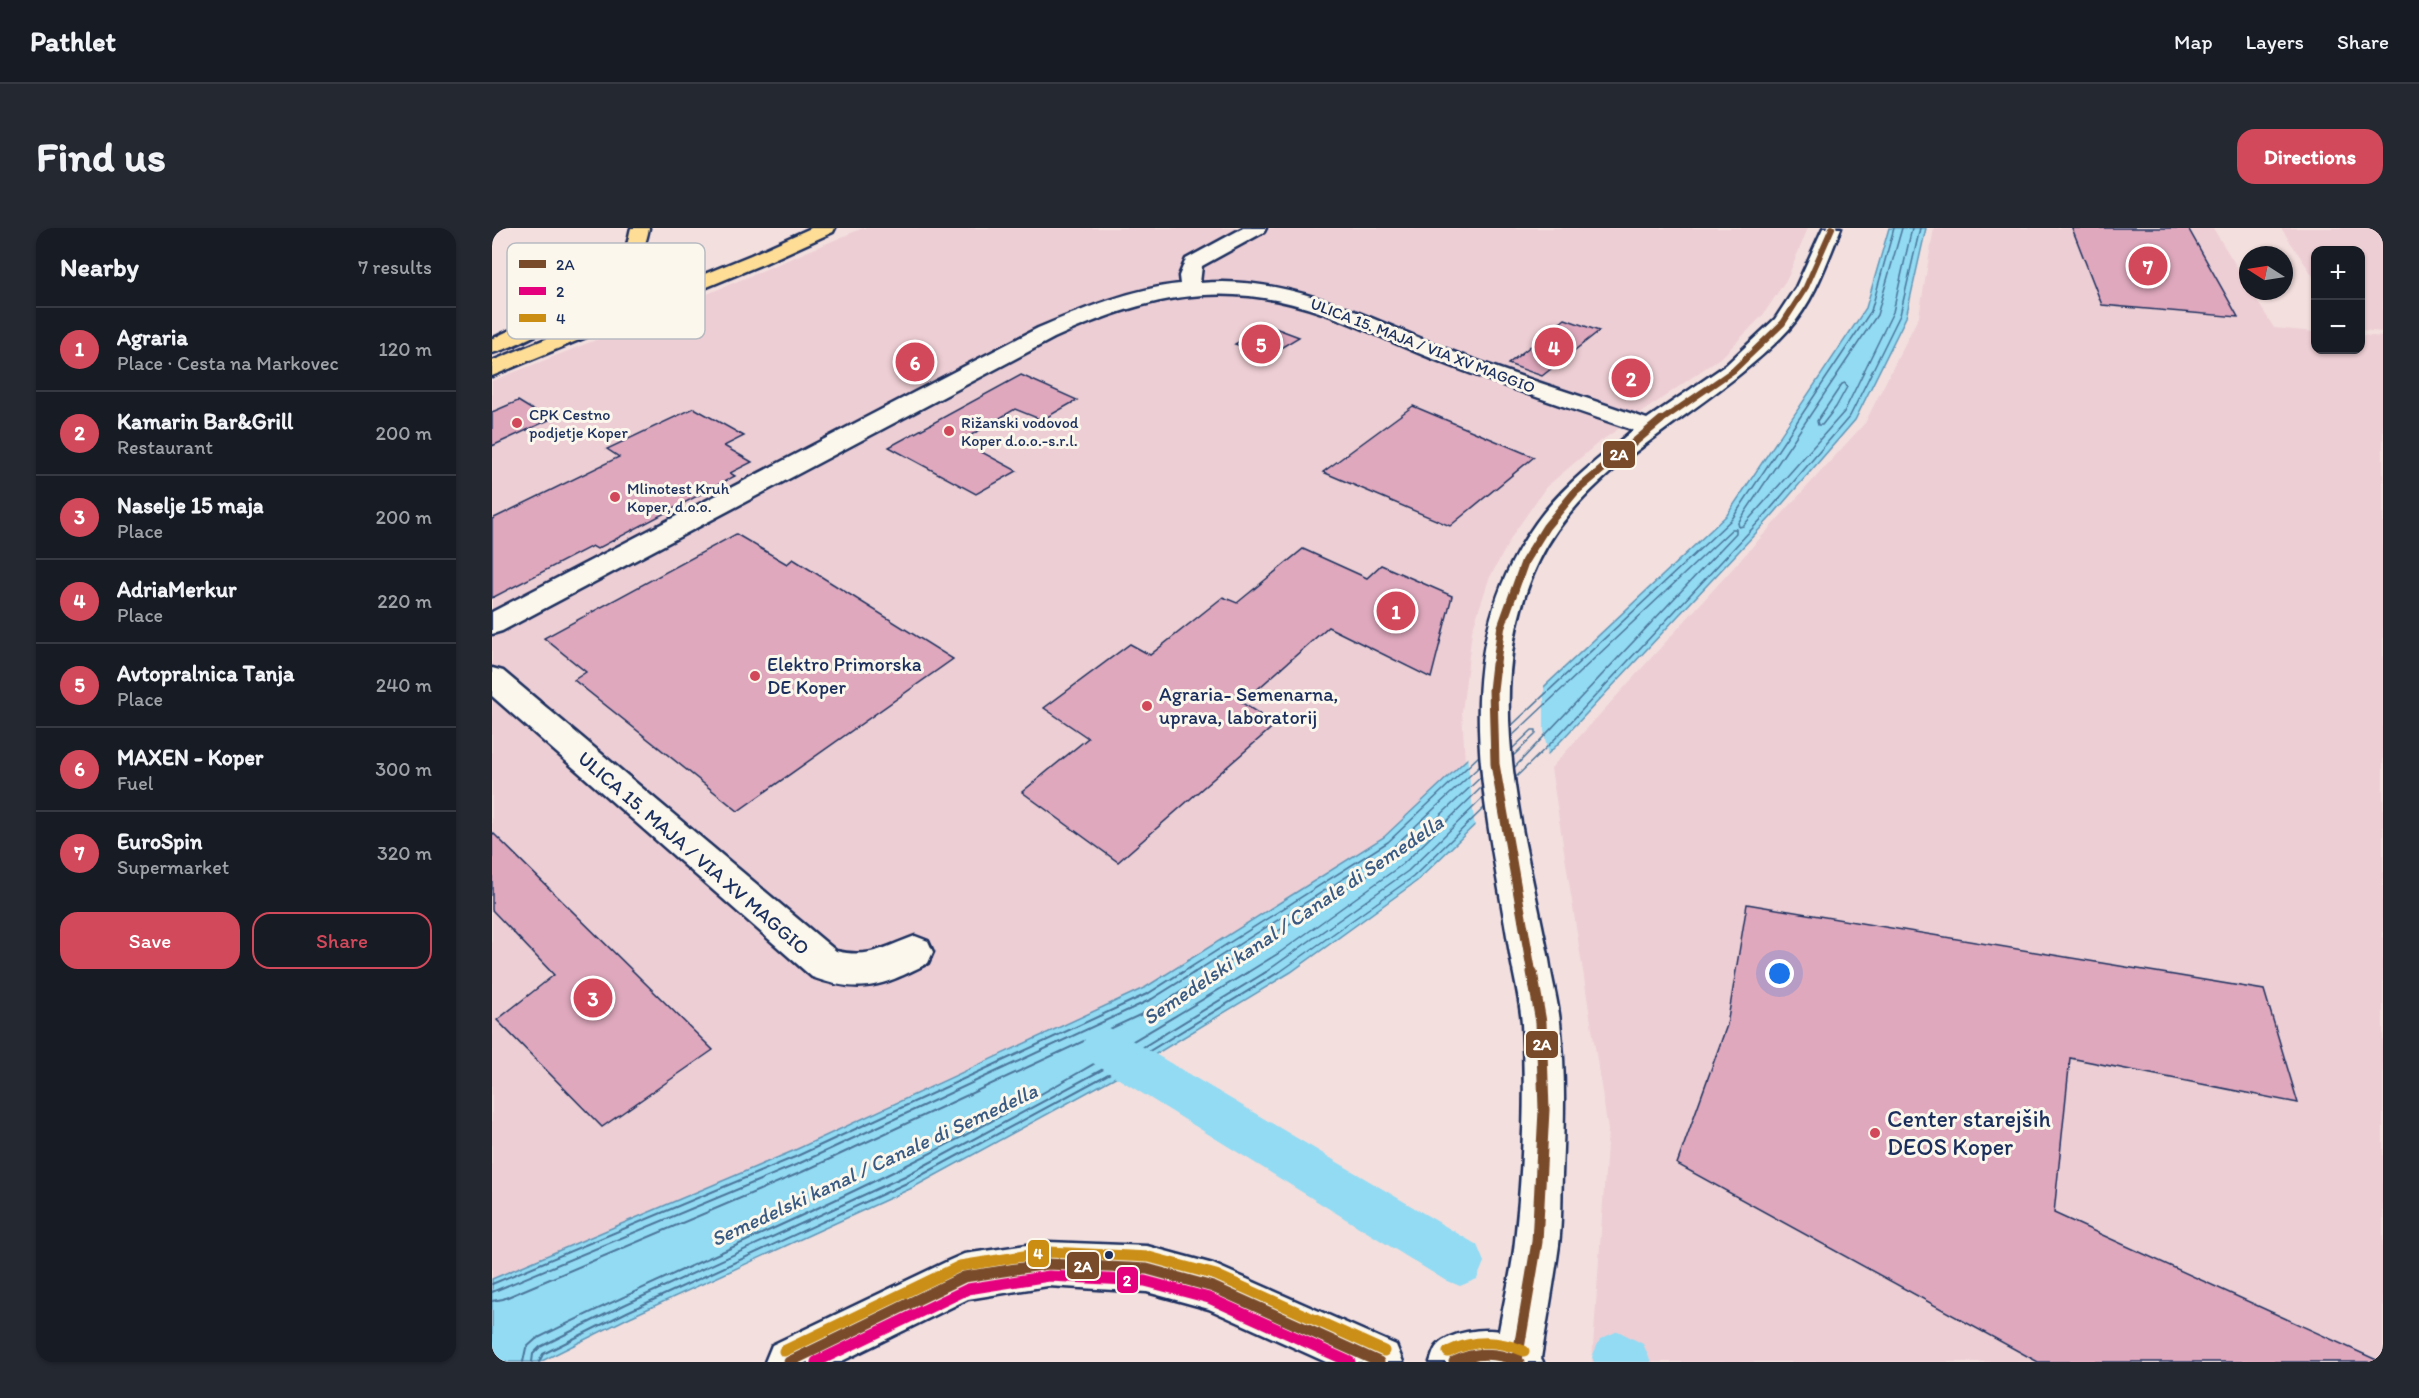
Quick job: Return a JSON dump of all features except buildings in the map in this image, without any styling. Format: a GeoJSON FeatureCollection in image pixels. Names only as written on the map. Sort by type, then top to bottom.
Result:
{"type":"FeatureCollection","features":[{"type":"Feature","properties":{"kind":"highway"},"geometry":{"type":"LineString","coordinates":[[638,243],[640,228]]}},
{"type":"Feature","properties":{"kind":"highway"},"geometry":{"type":"LineString","coordinates":[[705,260],[783,228]]}},
{"type":"Feature","properties":{"kind":"highway"},"geometry":{"type":"LineString","coordinates":[[705,281],[758,259],[803,247],[834,230]]}},
{"type":"Feature","properties":{"kind":"highway"},"geometry":{"type":"LineString","coordinates":[[492,347],[507,339]]}},
{"type":"Feature","properties":{"kind":"highway"},"geometry":{"type":"LineString","coordinates":[[492,347],[512,339]]}},
{"type":"Feature","properties":{"kind":"highway"},"geometry":{"type":"LineString","coordinates":[[492,369],[565,339]]}},
{"type":"Feature","properties":{"kind":"street"},"geometry":{"type":"LineString","coordinates":[[1190,287],[1188,276],[1193,263],[1257,228]]}},
{"type":"Feature","properties":{"kind":"street"},"geometry":{"type":"LineString","coordinates":[[1454,1362],[1474,1354],[1494,1352],[1518,1361],[1537,1242],[1544,1110],[1541,1022],[1495,764],[1493,690],[1501,628],[1512,592],[1530,552],[1546,527],[1575,492],[1650,428],[1734,370],[1783,323],[1806,287],[1832,228]]}},
{"type":"Feature","properties":{"kind":"street","name":"ULICA 15. MAJA / VIA XV MAGGIO"},"geometry":{"type":"LineString","coordinates":[[492,624],[1046,333],[1099,309],[1152,293],[1190,287],[1248,288],[1312,302],[1458,361],[1650,428]]}},
{"type":"Feature","properties":{"kind":"street","name":"ULICA 15. MAJA / VIA XV MAGGIO"},"geometry":{"type":"LineString","coordinates":[[492,679],[825,965],[850,972],[878,970],[915,952]]}},
{"type":"Feature","properties":{"kind":"street"},"geometry":{"type":"LineString","coordinates":[[789,1362],[964,1277],[1048,1264],[1147,1269],[1214,1287],[1380,1362]]}},
{"type":"Feature","properties":{"kind":"shaded area"},"geometry":{"type":"Polygon","coordinates":[[[863,228],[1808,228],[1788,277],[1763,315],[1724,355],[1598,443],[1546,487],[1514,533],[1489,579],[1472,631],[1462,712],[1465,761],[1384,837],[1146,987],[793,1151],[492,1279],[492,381],[598,339],[705,339],[705,295],[863,228]]]}},
{"type":"Feature","properties":{"kind":"shaded area"},"geometry":{"type":"Polygon","coordinates":[[[1934,228],[2213,228],[2239,270],[2239,300],[2257,300],[2274,328],[2311,332],[2311,354],[2365,354],[2365,335],[2383,337],[2383,1362],[1592,1362],[1608,1130],[1551,768],[1865,423],[1919,316],[1934,228]]]}},
{"type":"Feature","properties":{"kind":"shaded area"},"geometry":{"type":"Polygon","coordinates":[[[2281,228],[2383,228],[2383,332],[2365,330],[2365,246],[2311,246],[2311,273],[2281,228]]]}},
{"type":"Feature","properties":{"kind":"water","name":"Semedelski kanal / Canale di Semedella"},"geometry":{"type":"Polygon","coordinates":[[[1889,228],[1926,228],[1906,317],[1855,420],[1770,518],[1556,746],[1417,881],[1291,972],[1141,1063],[912,1188],[630,1317],[540,1362],[492,1362],[492,1279],[793,1151],[1146,987],[1384,837],[1727,515],[1866,308],[1889,228]]]}},
{"type":"Feature","properties":{"kind":"pier"},"geometry":{"type":"Polygon","coordinates":[[[1544,683],[1544,730],[1548,758],[1475,829],[1467,755],[1544,683]]]}},
{"type":"Feature","properties":{"kind":"waterway"},"geometry":{"type":"LineString","coordinates":[[1103,1046],[1460,1262]]}},
{"type":"Feature","properties":{"kind":"waterway"},"geometry":{"type":"LineString","coordinates":[[1618,1357],[1625,1362]]}},
{"type":"Feature","properties":{"kind":"transit line","name":"2A"},"geometry":{"type":"LineString","coordinates":[[1517,1360],[1537,1242],[1544,1110],[1541,1022],[1495,764],[1493,690],[1501,628],[1525,561],[1546,527],[1575,492],[1650,428],[1734,370],[1783,323],[1806,287],[1832,228]]}},
{"type":"Feature","properties":{"kind":"transit line","name":"4"},"geometry":{"type":"LineString","coordinates":[[784,1351],[960,1266],[1049,1252],[1149,1257],[1216,1275],[1384,1351]]}},
{"type":"Feature","properties":{"kind":"transit line","name":"2A"},"geometry":{"type":"LineString","coordinates":[[789,1362],[964,1277],[1048,1264],[1147,1269],[1213,1287],[1379,1362]]}},
{"type":"Feature","properties":{"kind":"transit line","name":"2"},"geometry":{"type":"LineString","coordinates":[[816,1362],[968,1289],[1049,1276],[1145,1281],[1209,1298],[1350,1362]]}},
{"type":"Feature","properties":{"kind":"transit line","name":"4"},"geometry":{"type":"LineString","coordinates":[[1448,1352],[1467,1344],[1486,1341],[1505,1344],[1524,1351]]}},
{"type":"Feature","properties":{"kind":"transit line","name":"2A"},"geometry":{"type":"LineString","coordinates":[[1454,1362],[1470,1355],[1487,1353],[1519,1362]]}},
{"type":"Feature","properties":{"kind":"place","name":"EuroSpin"},"geometry":{"type":"Point","coordinates":[2148,266]}},
{"type":"Feature","properties":{"kind":"place","name":"Avtopralnica Tanja"},"geometry":{"type":"Point","coordinates":[1261,344]}},
{"type":"Feature","properties":{"kind":"place","name":"AdriaMerkur"},"geometry":{"type":"Point","coordinates":[1554,347]}},
{"type":"Feature","properties":{"kind":"place","name":"MAXEN - Koper"},"geometry":{"type":"Point","coordinates":[915,362]}},
{"type":"Feature","properties":{"kind":"place","name":"Kamarin Bar&Grill"},"geometry":{"type":"Point","coordinates":[1631,378]}},
{"type":"Feature","properties":{"kind":"place","name":"CPK Cestno podjetje Koper"},"geometry":{"type":"Point","coordinates":[517,423]}},
{"type":"Feature","properties":{"kind":"place","name":"Rižanski vodovod Koper d.o.o.-s.r.l."},"geometry":{"type":"Point","coordinates":[949,431]}},
{"type":"Feature","properties":{"kind":"place","name":"Mlinotest Kruh Koper, d.o.o."},"geometry":{"type":"Point","coordinates":[615,497]}},
{"type":"Feature","properties":{"kind":"place","name":"Agraria"},"geometry":{"type":"Point","coordinates":[1396,611]}},
{"type":"Feature","properties":{"kind":"place","name":"Elektro Primorska DE Koper"},"geometry":{"type":"Point","coordinates":[755,676]}},
{"type":"Feature","properties":{"kind":"place","name":"Agraria- Semenarna, uprava, laboratorij"},"geometry":{"type":"Point","coordinates":[1147,706]}},
{"type":"Feature","properties":{"kind":"place","name":"Naselje 15 maja"},"geometry":{"type":"Point","coordinates":[593,998]}},
{"type":"Feature","properties":{"kind":"place","name":"Center starejših DEOS Koper"},"geometry":{"type":"Point","coordinates":[1875,1133]}}]}
